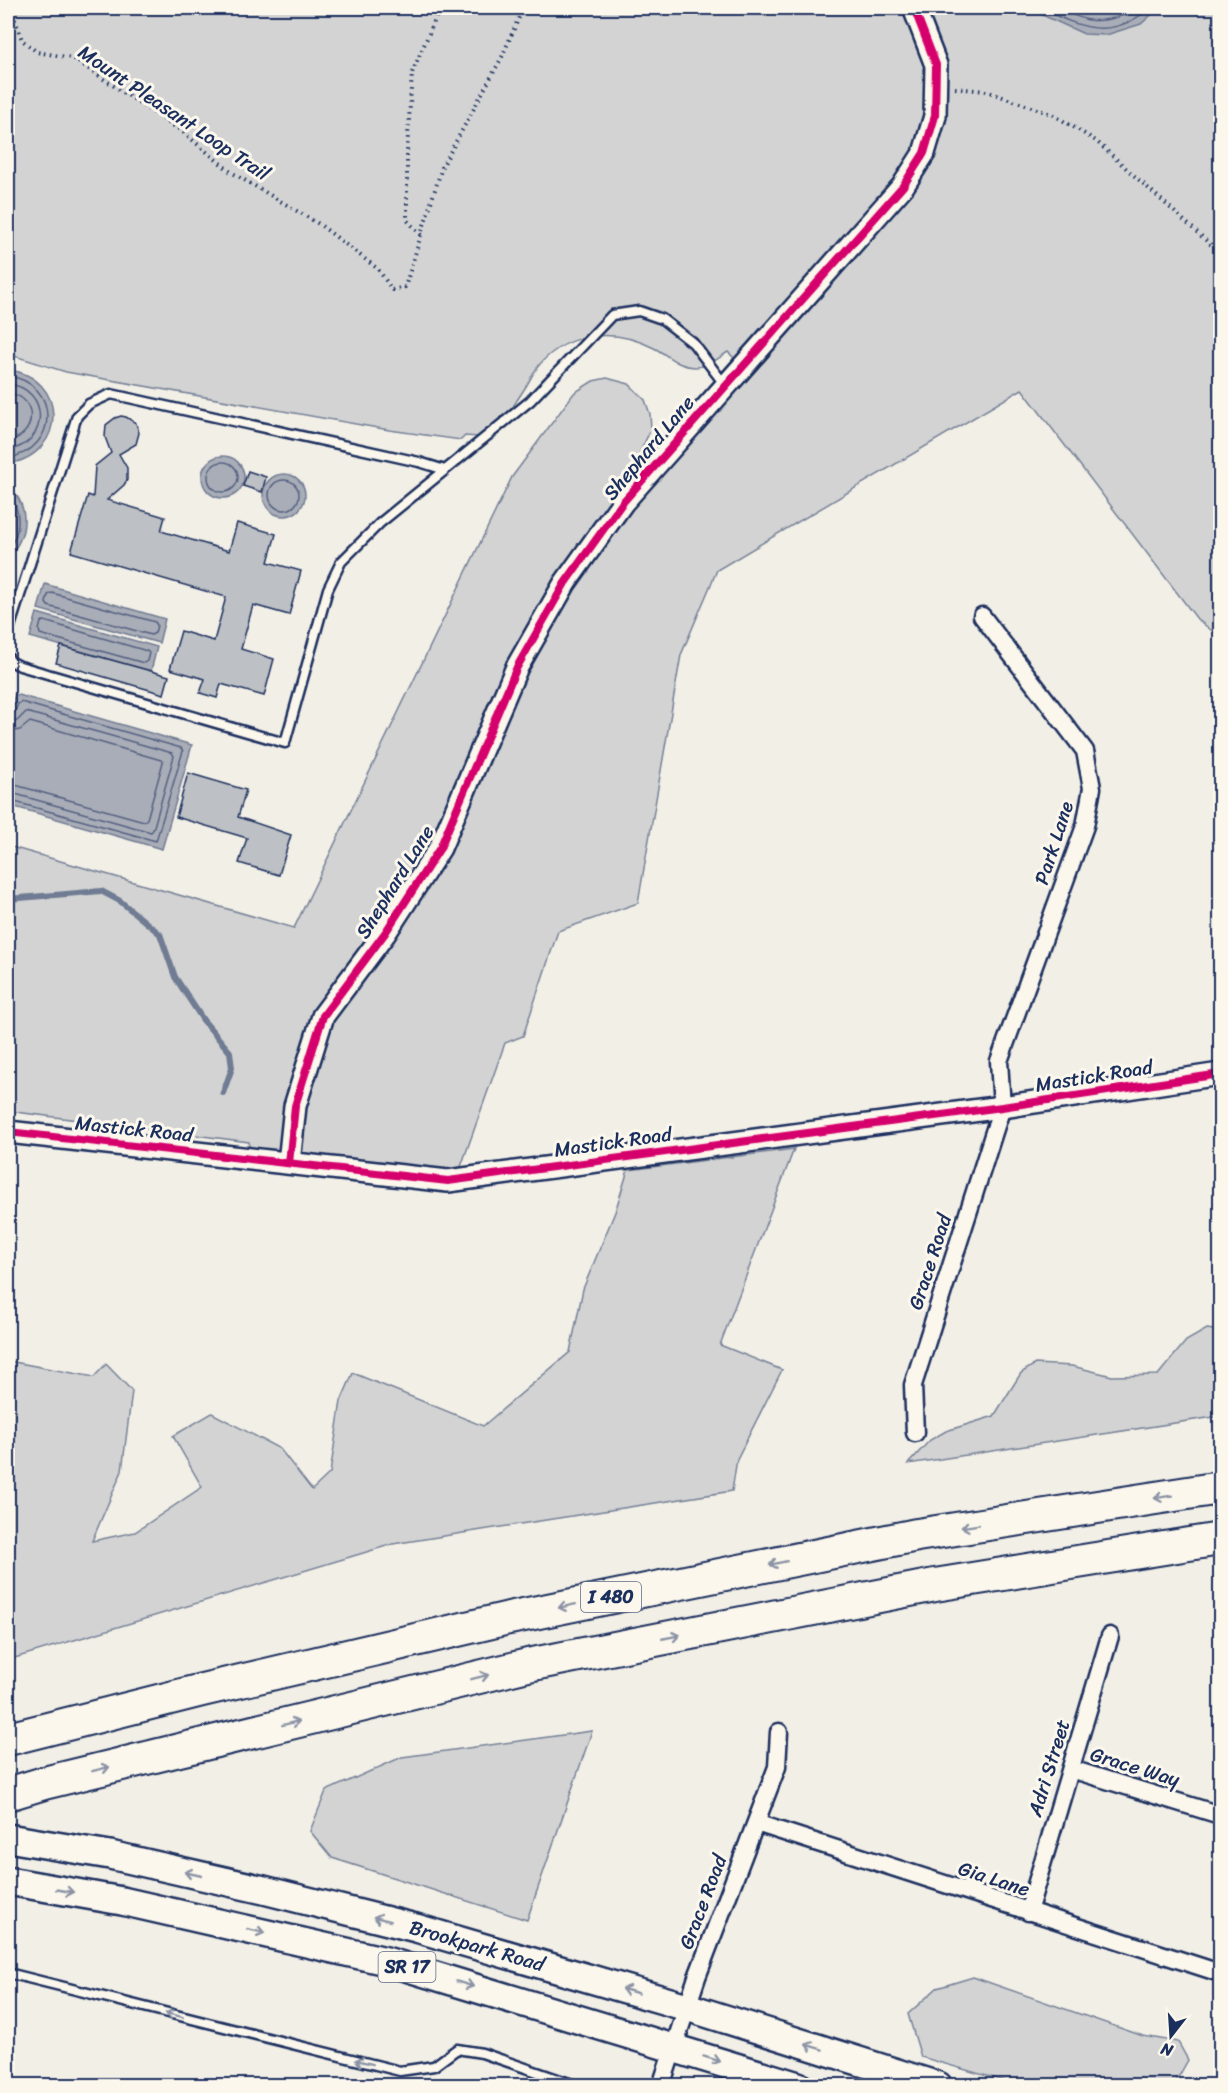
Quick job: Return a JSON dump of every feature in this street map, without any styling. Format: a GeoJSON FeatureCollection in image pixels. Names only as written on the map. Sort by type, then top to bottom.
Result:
{"type":"FeatureCollection","features":[{"type":"Feature","properties":{"kind":"highway","name":"I 480"},"geometry":{"type":"LineString","coordinates":[[8,1739],[202,1690],[509,1618],[916,1535],[1221,1488]]}},
{"type":"Feature","properties":{"kind":"highway"},"geometry":{"type":"LineString","coordinates":[[8,1794],[528,1665],[935,1585],[1221,1539]]}},
{"type":"Feature","properties":{"kind":"main road","name":"Brookpark Road"},"geometry":{"type":"LineString","coordinates":[[8,1838],[110,1855],[416,1928],[687,2007],[938,2085]]}},
{"type":"Feature","properties":{"kind":"main road","name":"Brookpark Road"},"geometry":{"type":"LineString","coordinates":[[8,1881],[122,1901],[386,1960],[798,2085]]}},
{"type":"Feature","properties":{"kind":"street","name":"Shephard Lane"},"geometry":{"type":"LineString","coordinates":[[289,1163],[295,1106],[323,1016],[385,933],[440,848],[518,667],[565,583],[623,502],[903,186],[924,153],[935,116],[936,65],[914,8]]}},
{"type":"Feature","properties":{"kind":"street","name":"Park Lane"},"geometry":{"type":"LineString","coordinates":[[982,616],[1085,751],[1092,788],[1084,826],[999,1061],[1002,1107]]}},
{"type":"Feature","properties":{"kind":"street","name":"Mastick Road"},"geometry":{"type":"LineString","coordinates":[[8,1132],[448,1180],[1002,1107],[1221,1074]]}},
{"type":"Feature","properties":{"kind":"street","name":"Grace Road"},"geometry":{"type":"LineString","coordinates":[[915,1433],[913,1385],[1002,1107]]}},
{"type":"Feature","properties":{"kind":"street","name":"Adri Street"},"geometry":{"type":"LineString","coordinates":[[1028,1912],[1110,1636]]}},
{"type":"Feature","properties":{"kind":"street","name":"Grace Road"},"geometry":{"type":"LineString","coordinates":[[661,2085],[687,2007],[777,1767],[779,1732]]}},
{"type":"Feature","properties":{"kind":"street","name":"Grace Way"},"geometry":{"type":"LineString","coordinates":[[1071,1769],[1221,1815]]}},
{"type":"Feature","properties":{"kind":"street","name":"Gia Lane"},"geometry":{"type":"LineString","coordinates":[[756,1823],[1221,1973]]}},
{"type":"Feature","properties":{"kind":"lane"},"geometry":{"type":"LineString","coordinates":[[8,657],[20,666],[285,743],[328,589],[341,562],[380,523],[530,401],[612,315],[639,311],[662,320],[693,343],[725,385]]}},
{"type":"Feature","properties":{"kind":"lane"},"geometry":{"type":"LineString","coordinates":[[8,633],[77,416],[89,404],[111,394],[419,462],[445,470]]}},
{"type":"Feature","properties":{"kind":"lane"},"geometry":{"type":"LineString","coordinates":[[8,1973],[400,2071],[434,2066],[457,2049],[482,2053],[578,2085]]}},
{"type":"Feature","properties":{"kind":"path"},"geometry":{"type":"LineString","coordinates":[[421,236],[407,220],[412,73],[440,8]]}},
{"type":"Feature","properties":{"kind":"path"},"geometry":{"type":"LineString","coordinates":[[936,86],[986,92],[1054,115],[1096,141],[1221,253]]}},
{"type":"Feature","properties":{"kind":"shaded area"},"geometry":{"type":"Polygon","coordinates":[[[8,8],[1220,8],[1220,637],[1197,619],[1022,389],[717,570],[681,655],[638,903],[558,931],[523,1036],[505,1043],[458,1175],[249,1152],[249,1142],[8,1111],[8,846],[294,928],[512,477],[574,393],[593,381],[607,378],[629,384],[645,400],[650,414],[651,429],[640,452],[647,458],[734,358],[728,352],[704,366],[695,367],[678,363],[654,348],[624,337],[594,336],[579,339],[552,353],[540,364],[493,438],[465,436],[461,440],[389,430],[66,372],[8,354],[8,8]]]}},
{"type":"Feature","properties":{"kind":"shaded area"},"geometry":{"type":"Polygon","coordinates":[[[794,1149],[720,1345],[782,1370],[737,1459],[732,1491],[393,1544],[8,1660],[8,1361],[94,1377],[106,1364],[132,1391],[122,1471],[92,1541],[135,1532],[202,1487],[173,1436],[212,1413],[280,1449],[312,1490],[330,1473],[341,1401],[353,1373],[483,1426],[570,1352],[583,1289],[615,1212],[628,1170],[794,1149]]]}},
{"type":"Feature","properties":{"kind":"shaded area"},"geometry":{"type":"Polygon","coordinates":[[[1207,1329],[1220,1331],[1220,1416],[908,1464],[930,1440],[946,1431],[994,1416],[1021,1373],[1035,1364],[1072,1366],[1112,1376],[1158,1375],[1186,1341],[1207,1329]]]}},
{"type":"Feature","properties":{"kind":"shaded area"},"geometry":{"type":"Polygon","coordinates":[[[592,1731],[527,1920],[332,1858],[310,1831],[326,1791],[402,1757],[592,1731]]]}},
{"type":"Feature","properties":{"kind":"shaded area"},"geometry":{"type":"Polygon","coordinates":[[[973,1977],[1143,2036],[1178,2042],[1188,2060],[1174,2085],[1018,2085],[921,2057],[908,2014],[937,1988],[973,1977]]]}},
{"type":"Feature","properties":{"kind":"water"},"geometry":{"type":"Polygon","coordinates":[[[1027,8],[1159,8],[1141,24],[1106,35],[1084,34],[1027,8]]]}},
{"type":"Feature","properties":{"kind":"water"},"geometry":{"type":"Polygon","coordinates":[[[8,370],[27,375],[41,386],[50,400],[53,416],[50,431],[42,446],[28,457],[8,464],[8,370]]]}},
{"type":"Feature","properties":{"kind":"water"},"geometry":{"type":"Polygon","coordinates":[[[223,456],[231,457],[238,462],[243,469],[243,485],[238,492],[231,497],[223,498],[215,497],[208,492],[203,485],[202,477],[203,469],[208,462],[215,457],[223,456]]]}},
{"type":"Feature","properties":{"kind":"water"},"geometry":{"type":"Polygon","coordinates":[[[284,474],[292,475],[299,480],[304,487],[304,503],[299,510],[292,515],[284,516],[276,515],[269,510],[264,503],[263,495],[264,487],[269,480],[276,475],[284,474]]]}},
{"type":"Feature","properties":{"kind":"water"},"geometry":{"type":"Polygon","coordinates":[[[8,485],[20,502],[24,521],[20,539],[8,557],[8,485]]]}},
{"type":"Feature","properties":{"kind":"water"},"geometry":{"type":"Polygon","coordinates":[[[45,584],[165,619],[159,643],[38,609],[45,584]]]}},
{"type":"Feature","properties":{"kind":"water"},"geometry":{"type":"Polygon","coordinates":[[[37,613],[157,647],[151,671],[30,637],[37,613]]]}},
{"type":"Feature","properties":{"kind":"water"},"geometry":{"type":"Polygon","coordinates":[[[15,694],[192,745],[162,849],[8,805],[8,719],[15,694]]]}},
{"type":"Feature","properties":{"kind":"building"},"geometry":{"type":"Polygon","coordinates":[[[121,416],[136,423],[139,433],[136,444],[119,454],[127,468],[127,480],[107,500],[165,517],[161,531],[229,551],[237,523],[276,534],[268,562],[301,571],[289,615],[253,605],[241,649],[274,659],[264,696],[221,684],[217,698],[200,693],[205,679],[170,669],[181,631],[214,641],[226,597],[71,552],[88,495],[93,497],[95,466],[111,453],[105,437],[106,425],[121,416]]]}},
{"type":"Feature","properties":{"kind":"building"},"geometry":{"type":"Polygon","coordinates":[[[248,471],[266,477],[262,492],[243,486],[248,471]]]}},
{"type":"Feature","properties":{"kind":"building"},"geometry":{"type":"Polygon","coordinates":[[[61,646],[169,676],[164,694],[56,663],[61,646]]]}},
{"type":"Feature","properties":{"kind":"building"},"geometry":{"type":"Polygon","coordinates":[[[188,773],[246,790],[238,817],[291,835],[279,875],[239,863],[247,838],[176,817],[188,773]]]}},
{"type":"Feature","properties":{"kind":"waterway"},"geometry":{"type":"LineString","coordinates":[[8,899],[101,891],[120,901],[160,934],[175,977],[203,1020],[230,1052],[232,1068],[223,1093]]}},
{"type":"Feature","properties":{"kind":"cycle path"},"geometry":{"type":"LineString","coordinates":[[289,1163],[295,1106],[323,1016],[385,933],[440,848],[517,667],[565,583],[623,502],[903,186],[924,153],[935,116],[936,65],[914,8]]}},
{"type":"Feature","properties":{"kind":"cycle path"},"geometry":{"type":"LineString","coordinates":[[8,1132],[448,1181],[1002,1107],[1220,1074]]}}]}
